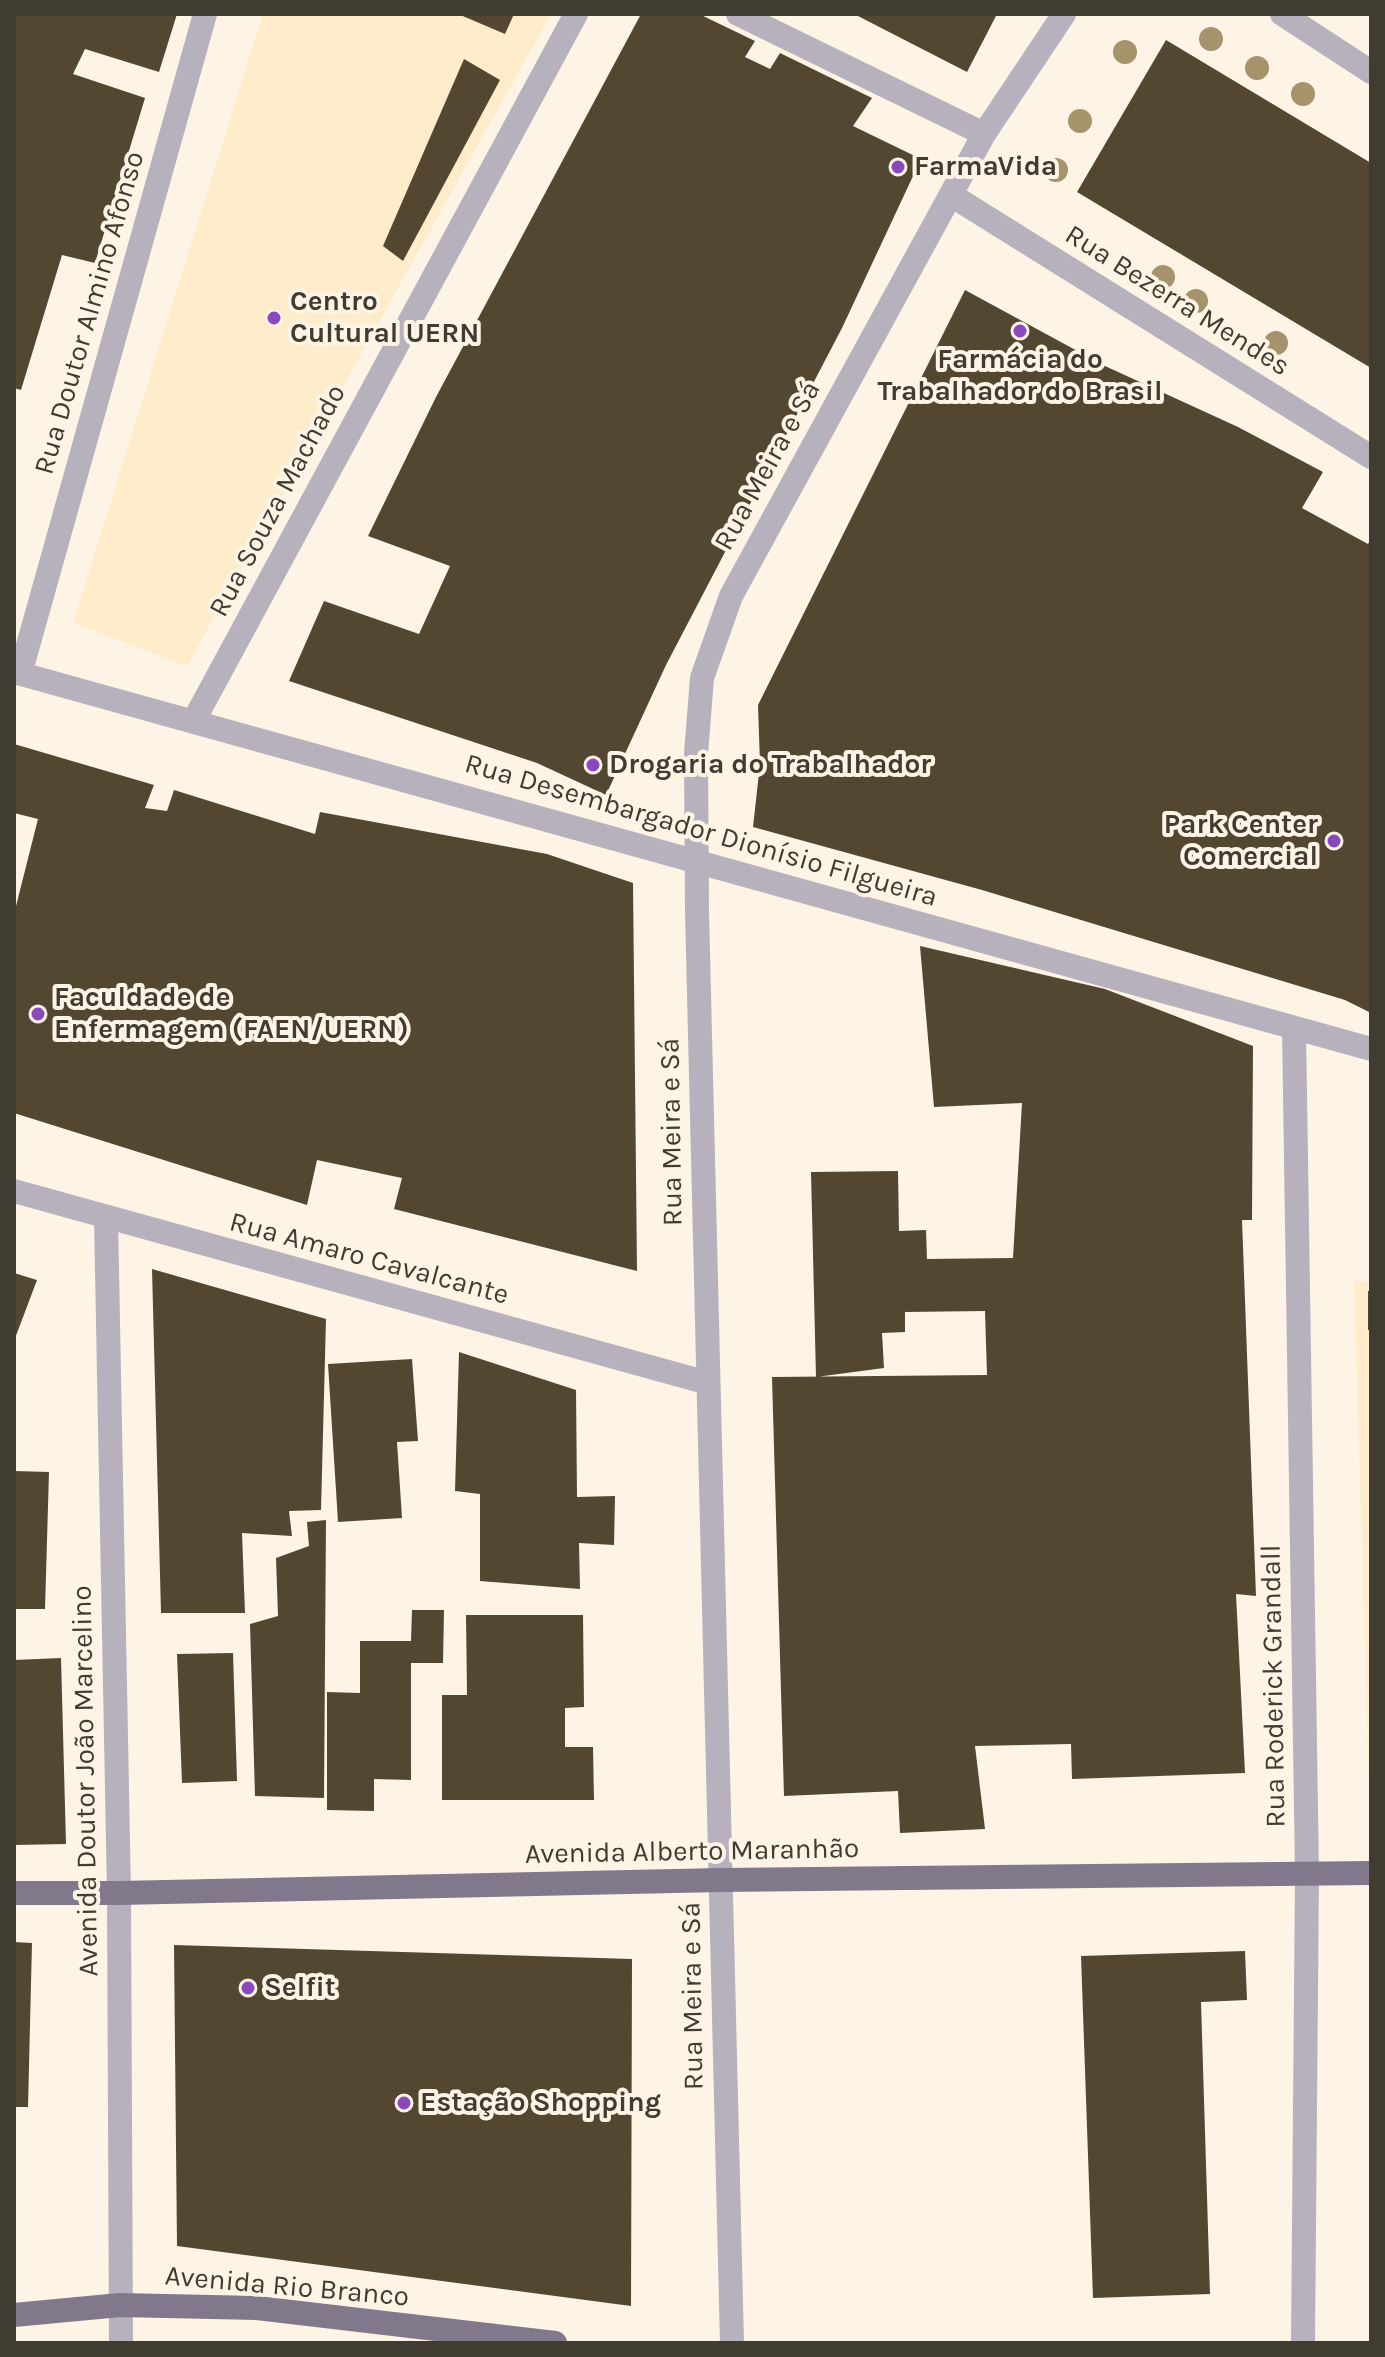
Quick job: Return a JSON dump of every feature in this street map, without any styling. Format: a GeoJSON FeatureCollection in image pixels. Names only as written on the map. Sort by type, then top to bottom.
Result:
{"type":"FeatureCollection","features":[{"type":"Feature","properties":{"kind":"main road","name":"Avenida Alberto Maranhão"},"geometry":{"type":"LineString","coordinates":[[14,1893],[721,1880],[1371,1873]]}},
{"type":"Feature","properties":{"kind":"main road","name":"Avenida Rio Branco"},"geometry":{"type":"LineString","coordinates":[[14,2315],[120,2305],[257,2308],[555,2343]]}},
{"type":"Feature","properties":{"kind":"street","name":"Rua Doutor Almino Afonso"},"geometry":{"type":"LineString","coordinates":[[17,673],[205,14]]}},
{"type":"Feature","properties":{"kind":"street","name":"Rua Souza Machado"},"geometry":{"type":"LineString","coordinates":[[193,722],[576,14]]}},
{"type":"Feature","properties":{"kind":"street"},"geometry":{"type":"LineString","coordinates":[[738,14],[984,134]]}},
{"type":"Feature","properties":{"kind":"street","name":"Rua Meira e Sá"},"geometry":{"type":"LineString","coordinates":[[732,2343],[697,912],[696,767],[702,678],[731,596],[984,134],[1064,14]]}},
{"type":"Feature","properties":{"kind":"street"},"geometry":{"type":"LineString","coordinates":[[1295,17],[1371,72]]}},
{"type":"Feature","properties":{"kind":"street","name":"Rua Bezerra Mendes"},"geometry":{"type":"LineString","coordinates":[[951,195],[1371,457]]}},
{"type":"Feature","properties":{"kind":"street","name":"Rua Desembargador Dionísio Filgueira"},"geometry":{"type":"LineString","coordinates":[[17,673],[1371,1049]]}},
{"type":"Feature","properties":{"kind":"street","name":"Rua Roderick Grandall"},"geometry":{"type":"LineString","coordinates":[[1294,1029],[1307,1873],[1303,2343]]}},
{"type":"Feature","properties":{"kind":"street","name":"Rua Amaro Cavalcante"},"geometry":{"type":"LineString","coordinates":[[14,1191],[708,1383]]}},
{"type":"Feature","properties":{"kind":"street","name":"Avenida Doutor João Marcelino"},"geometry":{"type":"LineString","coordinates":[[106,1218],[119,1893],[121,2343]]}},
{"type":"Feature","properties":{"kind":"shaded area","name":"Centro Cultural UERN"},"geometry":{"type":"Polygon","coordinates":[[[263,14],[551,14],[187,666],[73,623],[263,14]]]}},
{"type":"Feature","properties":{"kind":"shaded area"},"geometry":{"type":"Polygon","coordinates":[[[1354,1281],[1371,1281],[1371,1818],[1370,1818],[1354,1281]]]}},
{"type":"Feature","properties":{"kind":"building"},"geometry":{"type":"Polygon","coordinates":[[[14,14],[177,14],[159,72],[85,49],[73,74],[145,98],[95,263],[62,255],[21,390],[14,388],[14,14]]]}},
{"type":"Feature","properties":{"kind":"building"},"geometry":{"type":"Polygon","coordinates":[[[458,14],[514,14],[505,34],[458,14]]]}},
{"type":"Feature","properties":{"kind":"building"},"geometry":{"type":"Polygon","coordinates":[[[641,14],[699,14],[755,41],[745,57],[770,69],[780,53],[872,98],[853,126],[921,159],[842,328],[666,665],[606,795],[537,763],[289,681],[324,601],[419,634],[450,566],[368,536],[436,397],[641,14]]]}},
{"type":"Feature","properties":{"kind":"building"},"geometry":{"type":"Polygon","coordinates":[[[854,14],[997,14],[967,72],[854,14]]]}},
{"type":"Feature","properties":{"kind":"building"},"geometry":{"type":"Polygon","coordinates":[[[1166,40],[1371,163],[1371,368],[1077,192],[1166,40]]]}},
{"type":"Feature","properties":{"kind":"building"},"geometry":{"type":"Polygon","coordinates":[[[464,59],[500,80],[403,261],[383,246],[464,59]]]}},
{"type":"Feature","properties":{"kind":"building"},"geometry":{"type":"Polygon","coordinates":[[[965,290],[1105,366],[1238,427],[1323,472],[1302,508],[1368,544],[1371,539],[1371,1013],[1345,1000],[982,890],[753,827],[760,764],[758,705],[965,290]]]}},
{"type":"Feature","properties":{"kind":"building"},"geometry":{"type":"Polygon","coordinates":[[[14,744],[154,785],[145,808],[167,811],[174,790],[315,834],[320,812],[547,854],[633,883],[637,1271],[394,1209],[402,1178],[317,1160],[307,1205],[14,1113],[14,914],[38,819],[14,813],[14,744]]]}},
{"type":"Feature","properties":{"kind":"building"},"geometry":{"type":"Polygon","coordinates":[[[920,946],[1105,989],[1253,1046],[1252,1220],[1242,1220],[1256,1596],[1236,1594],[1245,1773],[1072,1779],[1071,1744],[975,1746],[985,1829],[900,1833],[898,1791],[784,1796],[772,1377],[816,1377],[811,1172],[898,1171],[899,1231],[926,1230],[927,1259],[1013,1258],[1022,1103],[934,1107],[920,946]],[[985,1311],[905,1312],[905,1332],[882,1333],[884,1368],[819,1377],[987,1375],[985,1311]]]}},
{"type":"Feature","properties":{"kind":"building"},"geometry":{"type":"Polygon","coordinates":[[[152,1269],[326,1319],[321,1510],[289,1511],[292,1536],[242,1533],[245,1613],[161,1613],[152,1269]]]}},
{"type":"Feature","properties":{"kind":"building"},"geometry":{"type":"Polygon","coordinates":[[[14,1273],[37,1280],[14,1341],[14,1273]]]}},
{"type":"Feature","properties":{"kind":"building"},"geometry":{"type":"Polygon","coordinates":[[[1368,1291],[1371,1291],[1371,1330],[1368,1330],[1368,1291]]]}},
{"type":"Feature","properties":{"kind":"building"},"geometry":{"type":"Polygon","coordinates":[[[459,1352],[576,1390],[577,1497],[615,1496],[614,1545],[579,1543],[580,1589],[480,1581],[480,1494],[455,1491],[459,1352]]]}},
{"type":"Feature","properties":{"kind":"building"},"geometry":{"type":"Polygon","coordinates":[[[412,1359],[418,1441],[397,1442],[402,1518],[338,1522],[328,1364],[412,1359]]]}},
{"type":"Feature","properties":{"kind":"building"},"geometry":{"type":"Polygon","coordinates":[[[14,1471],[49,1472],[45,1609],[14,1609],[14,1471]]]}},
{"type":"Feature","properties":{"kind":"building"},"geometry":{"type":"Polygon","coordinates":[[[326,1520],[324,1798],[255,1796],[250,1624],[278,1616],[276,1558],[309,1546],[307,1522],[326,1520]]]}},
{"type":"Feature","properties":{"kind":"building"},"geometry":{"type":"Polygon","coordinates":[[[412,1610],[444,1610],[443,1663],[411,1663],[411,1780],[374,1779],[374,1811],[327,1810],[327,1692],[360,1693],[360,1641],[411,1641],[412,1610]]]}},
{"type":"Feature","properties":{"kind":"building"},"geometry":{"type":"Polygon","coordinates":[[[466,1615],[583,1615],[584,1707],[565,1708],[565,1747],[593,1747],[594,1800],[442,1800],[442,1695],[467,1695],[466,1615]]]}},
{"type":"Feature","properties":{"kind":"building"},"geometry":{"type":"Polygon","coordinates":[[[233,1653],[237,1781],[182,1783],[177,1654],[233,1653]]]}},
{"type":"Feature","properties":{"kind":"building"},"geometry":{"type":"Polygon","coordinates":[[[61,1658],[66,1844],[14,1845],[14,1660],[61,1658]]]}},
{"type":"Feature","properties":{"kind":"building"},"geometry":{"type":"Polygon","coordinates":[[[14,1942],[32,1943],[28,2107],[14,2107],[14,1942]]]}},
{"type":"Feature","properties":{"kind":"building","name":"Estação Shopping"},"geometry":{"type":"Polygon","coordinates":[[[174,1945],[632,1959],[631,2306],[177,2246],[174,1945]]]}},
{"type":"Feature","properties":{"kind":"building"},"geometry":{"type":"Polygon","coordinates":[[[1245,1951],[1247,2000],[1201,2002],[1210,2294],[1093,2298],[1081,1956],[1245,1951]]]}},
{"type":"Feature","properties":{"kind":"place","name":"FarmaVida"},"geometry":{"type":"Point","coordinates":[898,167]}},
{"type":"Feature","properties":{"kind":"place","name":"Centro Cultural UERN"},"geometry":{"type":"Point","coordinates":[274,318]}},
{"type":"Feature","properties":{"kind":"place","name":"Farmácia do Trabalhador do Brasil"},"geometry":{"type":"Point","coordinates":[1020,331]}},
{"type":"Feature","properties":{"kind":"place","name":"Drogaria do Trabalhador"},"geometry":{"type":"Point","coordinates":[593,765]}},
{"type":"Feature","properties":{"kind":"place","name":"Park Center Comercial"},"geometry":{"type":"Point","coordinates":[1334,841]}},
{"type":"Feature","properties":{"kind":"place","name":"Faculdade de Enfermagem (FAEN/UERN)"},"geometry":{"type":"Point","coordinates":[38,1014]}},
{"type":"Feature","properties":{"kind":"place","name":"Selfit"},"geometry":{"type":"Point","coordinates":[248,1988]}},
{"type":"Feature","properties":{"kind":"place","name":"Estação Shopping"},"geometry":{"type":"Point","coordinates":[404,2103]}}]}
